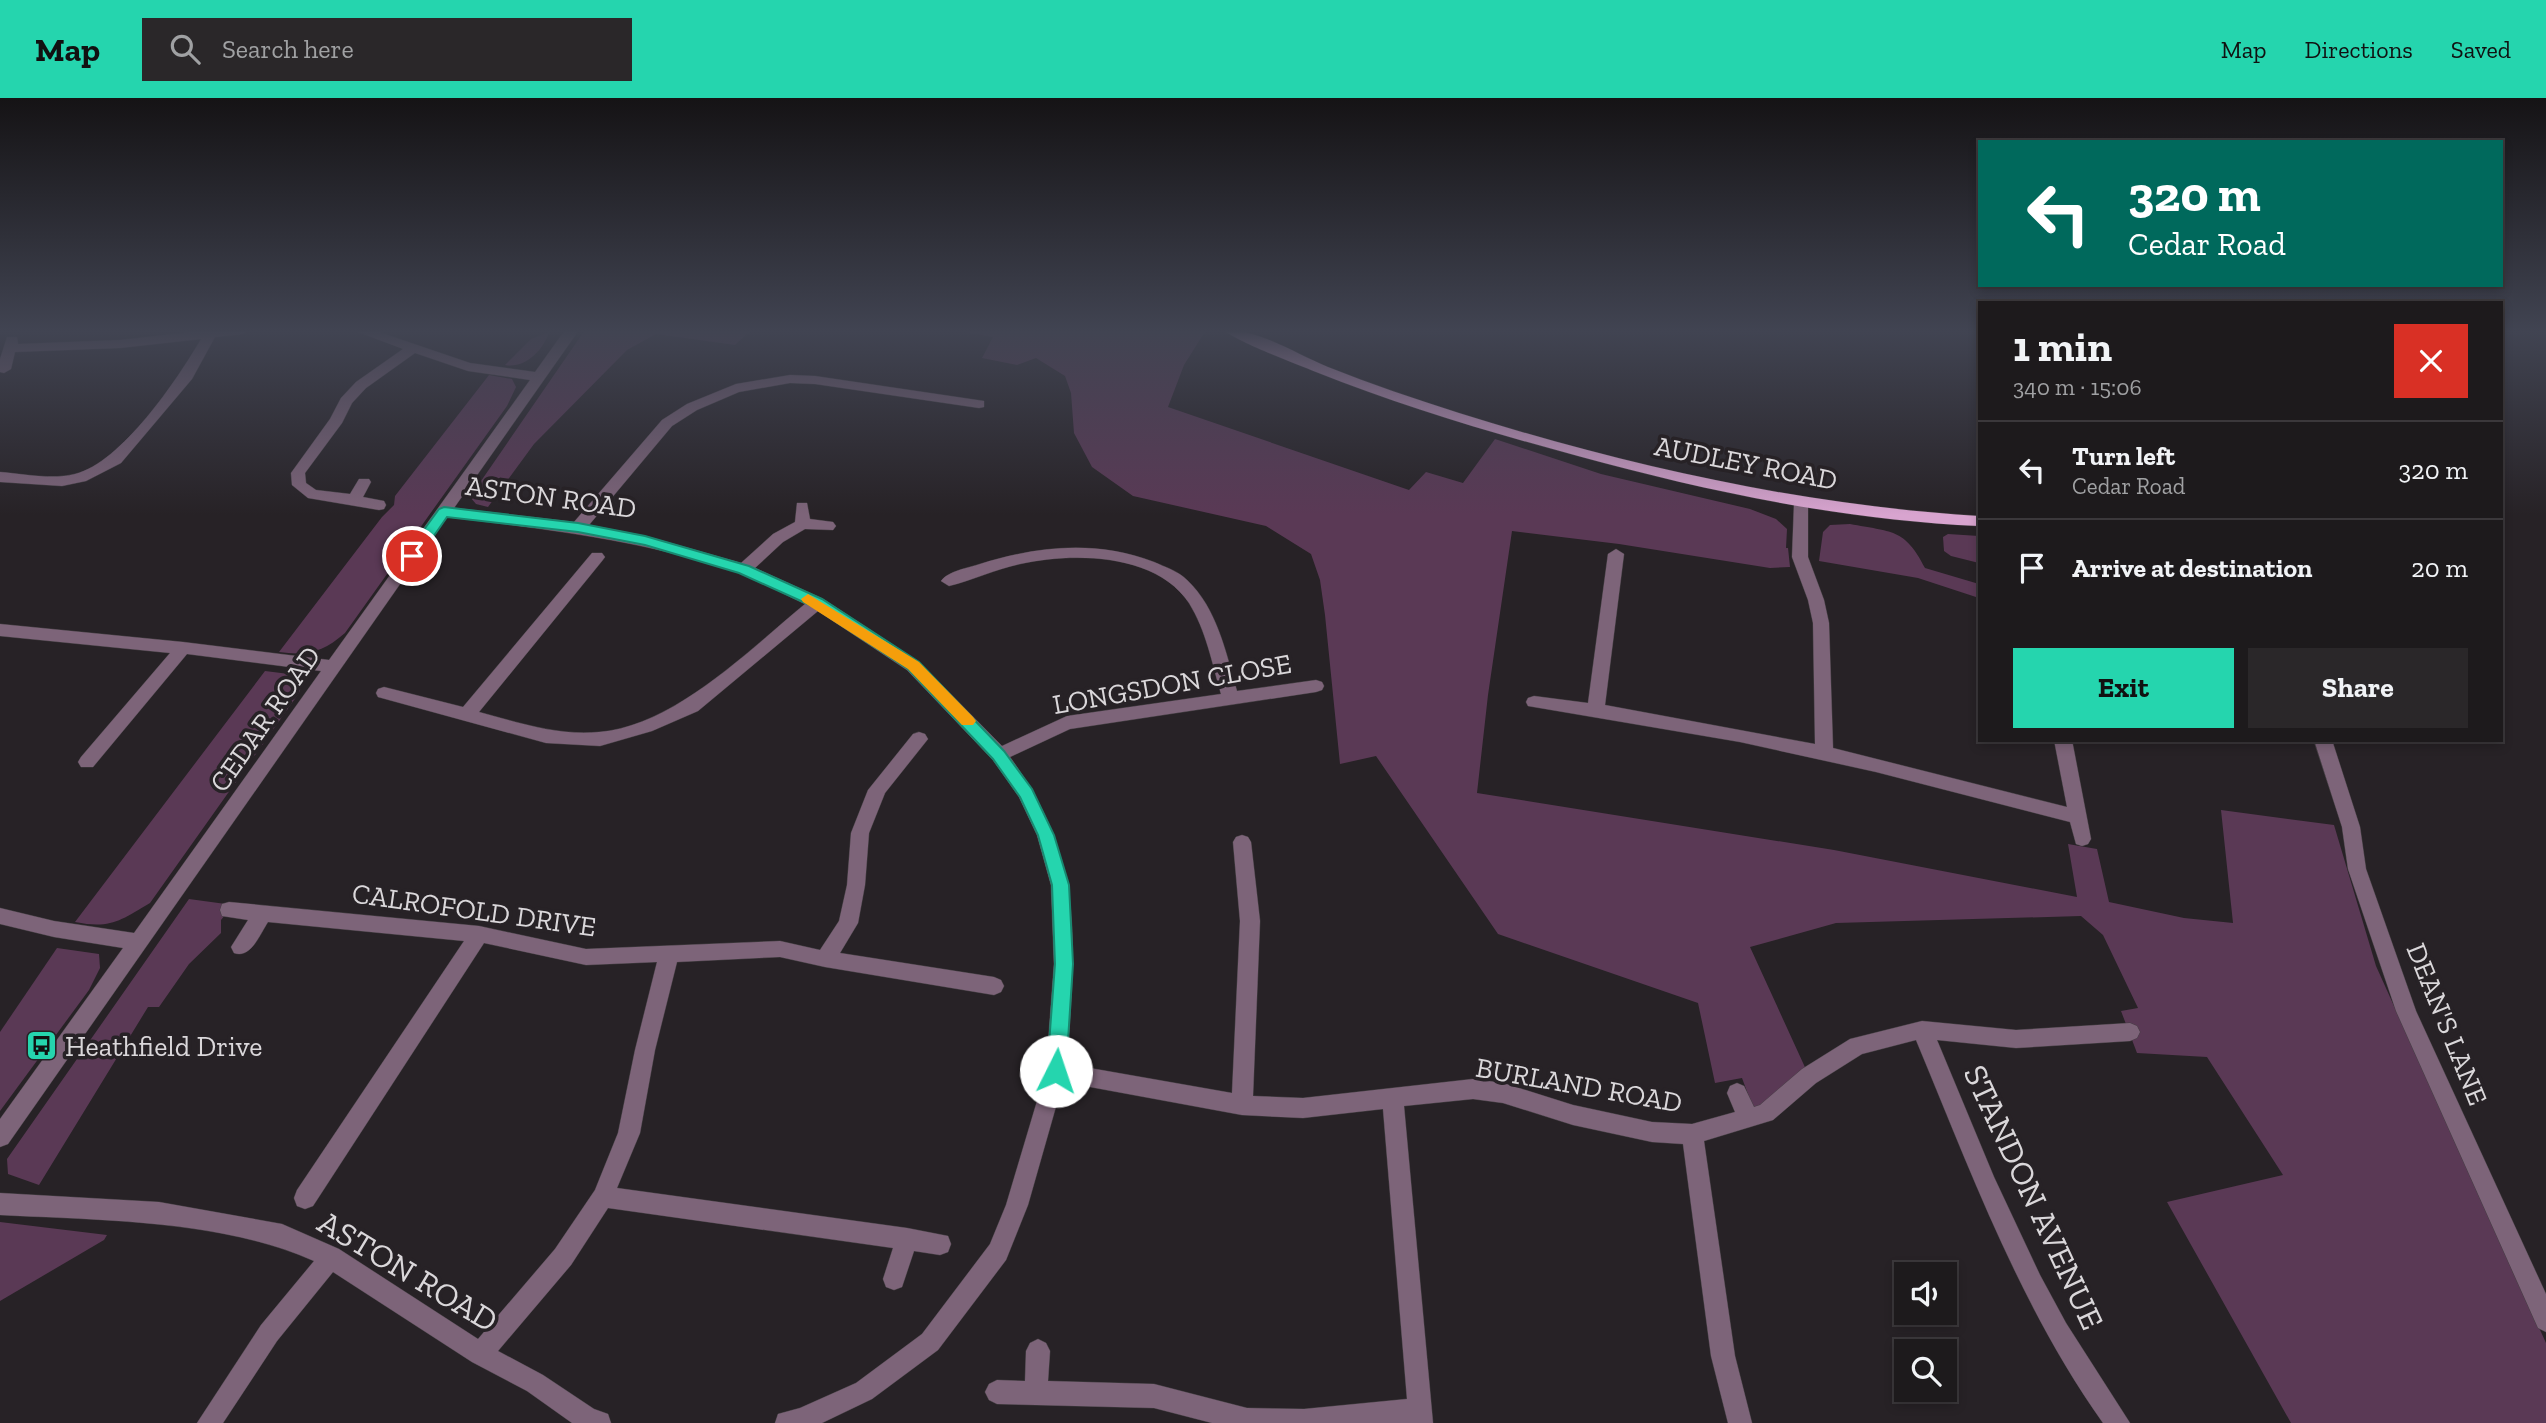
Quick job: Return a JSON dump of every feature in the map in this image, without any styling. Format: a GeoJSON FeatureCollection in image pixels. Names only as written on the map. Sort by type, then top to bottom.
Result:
{"type":"FeatureCollection","features":[{"type":"Feature","properties":{"kind":"main road","name":"AUDLEY ROAD"},"geometry":{"type":"LineString","coordinates":[[1383,392],[1475,424],[1656,473],[1801,504],[1920,518],[1978,521]]}},
{"type":"Feature","properties":{"kind":"street"},"geometry":{"type":"LineString","coordinates":[[0,477],[62,481],[90,474],[116,460],[174,392]]}},
{"type":"Feature","properties":{"kind":"street"},"geometry":{"type":"LineString","coordinates":[[355,392],[298,473],[299,485],[313,495],[354,499],[379,505]]}},
{"type":"Feature","properties":{"kind":"street","name":"CEDAR ROAD"},"geometry":{"type":"LineString","coordinates":[[0,1137],[528,392]]}},
{"type":"Feature","properties":{"kind":"street"},"geometry":{"type":"LineString","coordinates":[[578,528],[667,423],[692,407],[727,392]]}},
{"type":"Feature","properties":{"kind":"street"},"geometry":{"type":"LineString","coordinates":[[882,392],[979,404]]}},
{"type":"Feature","properties":{"kind":"street"},"geometry":{"type":"LineString","coordinates":[[957,400],[963,392]]}},
{"type":"Feature","properties":{"kind":"street"},"geometry":{"type":"LineString","coordinates":[[354,499],[364,482]]}},
{"type":"Feature","properties":{"kind":"street"},"geometry":{"type":"LineString","coordinates":[[1801,504],[1800,556],[1816,600],[1821,623],[1824,752]]}},
{"type":"Feature","properties":{"kind":"street"},"geometry":{"type":"LineString","coordinates":[[802,507],[803,524]]}},
{"type":"Feature","properties":{"kind":"street","name":"ASTON ROAD"},"geometry":{"type":"LineString","coordinates":[[444,512],[578,528],[645,541],[744,569],[817,603],[914,666],[999,755],[1026,793],[1046,835],[1060,885],[1064,964],[1056,1071],[1017,1205],[998,1252],[930,1342],[864,1391],[798,1422]]}},
{"type":"Feature","properties":{"kind":"street"},"geometry":{"type":"LineString","coordinates":[[744,569],[778,538],[803,524],[828,526]]}},
{"type":"Feature","properties":{"kind":"street"},"geometry":{"type":"LineString","coordinates":[[949,581],[1007,559],[1069,551],[1112,553],[1149,566],[1182,584],[1207,620],[1230,697]]}},
{"type":"Feature","properties":{"kind":"street"},"geometry":{"type":"LineString","coordinates":[[1596,709],[1616,554]]}},
{"type":"Feature","properties":{"kind":"street"},"geometry":{"type":"LineString","coordinates":[[466,715],[597,557]]}},
{"type":"Feature","properties":{"kind":"street"},"geometry":{"type":"LineString","coordinates":[[384,693],[546,736],[600,739],[646,726],[692,706],[817,603]]}},
{"type":"Feature","properties":{"kind":"street"},"geometry":{"type":"LineString","coordinates":[[0,630],[183,648],[334,667]]}},
{"type":"Feature","properties":{"kind":"street"},"geometry":{"type":"LineString","coordinates":[[87,762],[183,648]]}},
{"type":"Feature","properties":{"kind":"street","name":"LONGSDON CLOSE"},"geometry":{"type":"LineString","coordinates":[[999,755],[1067,723],[1316,686]]}},
{"type":"Feature","properties":{"kind":"street"},"geometry":{"type":"LineString","coordinates":[[1534,702],[1596,709],[1824,752],[2078,817]]}},
{"type":"Feature","properties":{"kind":"street"},"geometry":{"type":"LineString","coordinates":[[825,960],[848,923],[856,885],[860,833],[877,790],[919,739]]}},
{"type":"Feature","properties":{"kind":"street"},"geometry":{"type":"LineString","coordinates":[[2063,742],[2082,839]]}},
{"type":"Feature","properties":{"kind":"street","name":"DEAN'S LANE"},"geometry":{"type":"LineString","coordinates":[[2324,742],[2351,827],[2357,869],[2406,1011],[2546,1320]]}},
{"type":"Feature","properties":{"kind":"street"},"geometry":{"type":"LineString","coordinates":[[1242,842],[1251,921],[1242,1105]]}},
{"type":"Feature","properties":{"kind":"street","name":"CALROFOLD DRIVE"},"geometry":{"type":"LineString","coordinates":[[229,910],[480,934],[586,957],[780,949],[825,960],[994,986]]}},
{"type":"Feature","properties":{"kind":"street"},"geometry":{"type":"LineString","coordinates":[[241,947],[263,913]]}},
{"type":"Feature","properties":{"kind":"street"},"geometry":{"type":"LineString","coordinates":[[0,916],[54,929],[139,942]]}},
{"type":"Feature","properties":{"kind":"street"},"geometry":{"type":"LineString","coordinates":[[305,1198],[372,1093],[431,1013],[480,934]]}},
{"type":"Feature","properties":{"kind":"street"},"geometry":{"type":"LineString","coordinates":[[480,1354],[563,1257],[603,1197],[629,1133],[645,1050],[669,955]]}},
{"type":"Feature","properties":{"kind":"street","name":"BURLAND ROAD"},"geometry":{"type":"LineString","coordinates":[[1056,1071],[1242,1105],[1303,1108],[1473,1089],[1503,1093],[1573,1115],[1652,1132],[1692,1134],[1766,1113],[1809,1076],[1857,1046],[1922,1030],[2016,1039],[2130,1032]]}},
{"type":"Feature","properties":{"kind":"street","name":"STANDON AVENUE"},"geometry":{"type":"LineString","coordinates":[[1922,1030],[2033,1287],[2063,1345],[2118,1423]]}},
{"type":"Feature","properties":{"kind":"street"},"geometry":{"type":"LineString","coordinates":[[1737,1093],[1749,1119]]}},
{"type":"Feature","properties":{"kind":"street"},"geometry":{"type":"LineString","coordinates":[[997,1392],[1154,1396],[1247,1420],[1304,1421],[1419,1416],[1393,1100]]}},
{"type":"Feature","properties":{"kind":"street"},"geometry":{"type":"LineString","coordinates":[[1692,1134],[1723,1356],[1740,1423]]}},
{"type":"Feature","properties":{"kind":"street"},"geometry":{"type":"LineString","coordinates":[[603,1197],[940,1244]]}},
{"type":"Feature","properties":{"kind":"street","name":"ASTON ROAD"},"geometry":{"type":"LineString","coordinates":[[0,1204],[159,1213],[282,1235],[331,1257],[480,1354],[535,1383],[586,1418],[599,1423]]}},
{"type":"Feature","properties":{"kind":"street"},"geometry":{"type":"LineString","coordinates":[[894,1279],[907,1239]]}},
{"type":"Feature","properties":{"kind":"street"},"geometry":{"type":"LineString","coordinates":[[209,1423],[269,1333],[331,1257]]}},
{"type":"Feature","properties":{"kind":"street"},"geometry":{"type":"LineString","coordinates":[[1036,1394],[1038,1351]]}},
{"type":"Feature","properties":{"kind":"shaded area"},"geometry":{"type":"Polygon","coordinates":[[[476,392],[514,392],[507,406],[345,633],[315,651],[279,652],[394,505],[395,496],[476,392]]]}},
{"type":"Feature","properties":{"kind":"shaded area"},"geometry":{"type":"Polygon","coordinates":[[[542,392],[586,392],[534,444],[488,507],[476,504],[470,497],[542,392]]]}},
{"type":"Feature","properties":{"kind":"shaded area"},"geometry":{"type":"Polygon","coordinates":[[[1174,392],[1168,407],[1409,490],[1426,472],[1463,483],[1495,439],[1601,474],[1750,509],[1776,519],[1787,529],[1786,548],[1790,567],[1770,568],[1619,544],[1512,531],[1477,793],[1834,850],[2077,897],[2068,844],[2097,849],[2109,902],[2184,918],[2233,923],[2221,810],[2334,825],[2376,966],[2546,1343],[2546,1423],[2291,1423],[2167,1202],[2283,1175],[2207,1057],[2137,1053],[2121,1011],[2138,1008],[2103,935],[2081,916],[1836,923],[1750,947],[1809,1076],[1756,1116],[1742,1078],[1715,1083],[1698,1003],[1498,934],[1376,756],[1340,764],[1325,615],[1320,580],[1311,554],[1266,526],[1133,496],[1092,467],[1074,433],[1071,393],[1174,392]]]}},
{"type":"Feature","properties":{"kind":"shaded area"},"geometry":{"type":"Polygon","coordinates":[[[1850,524],[1895,534],[1911,545],[1925,568],[1978,584],[1978,598],[1918,578],[1819,561],[1823,532],[1830,525],[1850,524]]]}},
{"type":"Feature","properties":{"kind":"shaded area"},"geometry":{"type":"Polygon","coordinates":[[[1948,534],[1978,536],[1978,563],[1951,556],[1944,551],[1943,537],[1948,534]]]}},
{"type":"Feature","properties":{"kind":"shaded area"},"geometry":{"type":"Polygon","coordinates":[[[265,671],[289,674],[303,681],[299,693],[150,903],[114,922],[97,925],[75,922],[265,671]]]}},
{"type":"Feature","properties":{"kind":"shaded area"},"geometry":{"type":"Polygon","coordinates":[[[189,899],[233,905],[221,920],[221,933],[189,964],[159,1007],[148,1007],[39,1185],[8,1174],[7,1159],[189,899]]]}},
{"type":"Feature","properties":{"kind":"shaded area"},"geometry":{"type":"Polygon","coordinates":[[[57,948],[99,954],[100,968],[89,990],[0,1111],[0,1032],[57,948]]]}},
{"type":"Feature","properties":{"kind":"shaded area"},"geometry":{"type":"Polygon","coordinates":[[[0,1222],[107,1235],[104,1240],[0,1301],[0,1222]]]}},
{"type":"Feature","properties":{"kind":"slow traffic"},"geometry":{"type":"LineString","coordinates":[[808,599],[914,666],[968,721]]}},
{"type":"Feature","properties":{"kind":"place","name":"Heathfield Drive"},"geometry":{"type":"Point","coordinates":[42,1046]}},
{"type":"Feature","properties":{"kind":"route"},"geometry":{"type":"LineString","coordinates":[[412,556],[444,512],[578,528],[645,541],[744,569],[817,603],[914,666],[999,755],[1026,793],[1046,835],[1060,885],[1064,964],[1056,1071]]}}]}
